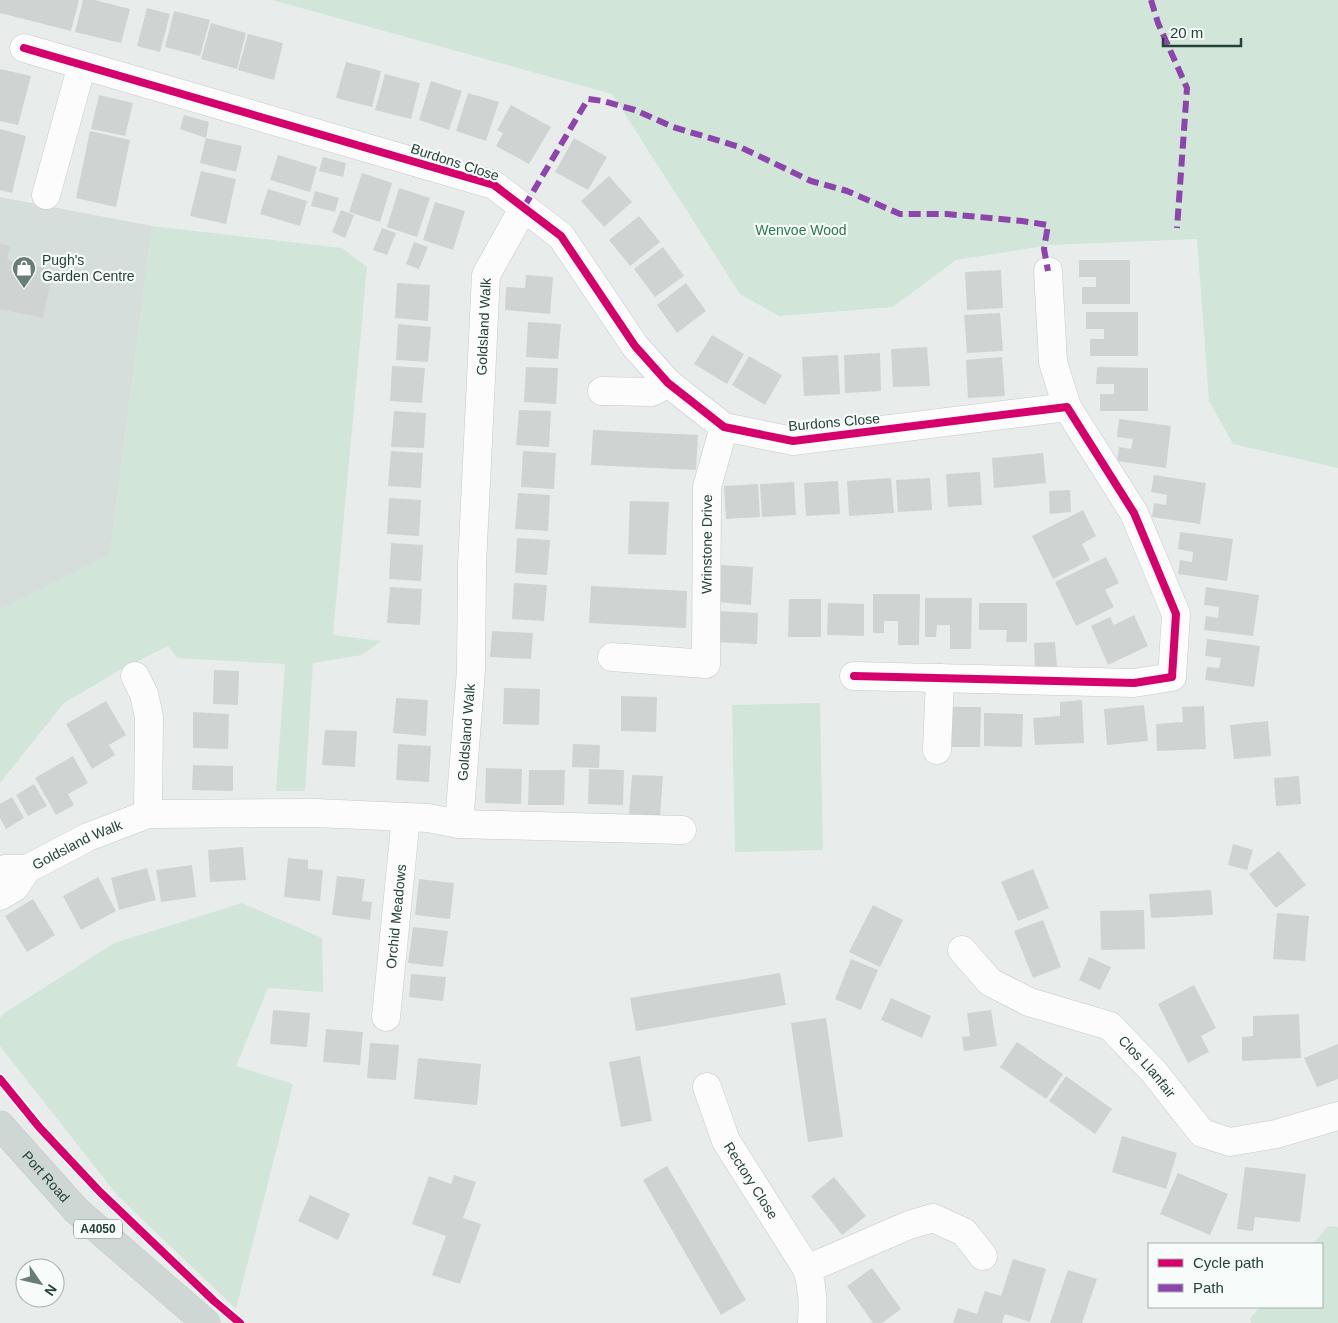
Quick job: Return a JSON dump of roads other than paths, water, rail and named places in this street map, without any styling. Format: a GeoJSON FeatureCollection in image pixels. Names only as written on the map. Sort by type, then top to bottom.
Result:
{"type":"FeatureCollection","features":[{"type":"Feature","properties":{"kind":"main road","name":"Port Road"},"geometry":{"type":"LineString","coordinates":[[0,1126],[76,1210],[206,1323]]}},
{"type":"Feature","properties":{"kind":"street","name":"Burdons Close"},"geometry":{"type":"LineString","coordinates":[[24,48],[494,185],[561,236],[635,346],[668,382],[724,427],[793,441],[1067,407]]}},
{"type":"Feature","properties":{"kind":"street"},"geometry":{"type":"LineString","coordinates":[[46,195],[82,65]]}},
{"type":"Feature","properties":{"kind":"street","name":"Goldsland Walk"},"geometry":{"type":"LineString","coordinates":[[0,872],[5,869],[27,869],[88,837],[148,814],[316,813],[428,818],[458,824],[471,670],[472,565],[486,275],[524,207]]}},
{"type":"Feature","properties":{"kind":"street"},"geometry":{"type":"LineString","coordinates":[[854,676],[1134,683],[1172,677],[1176,614],[1134,513],[1067,407],[1053,362],[1048,271]]}},
{"type":"Feature","properties":{"kind":"street"},"geometry":{"type":"LineString","coordinates":[[602,391],[652,392],[668,382]]}},
{"type":"Feature","properties":{"kind":"street","name":"Wrinstone Drive"},"geometry":{"type":"LineString","coordinates":[[612,658],[706,664],[707,487],[724,427]]}},
{"type":"Feature","properties":{"kind":"street"},"geometry":{"type":"LineString","coordinates":[[135,676],[144,694],[149,717],[148,814]]}},
{"type":"Feature","properties":{"kind":"street"},"geometry":{"type":"LineString","coordinates":[[937,750],[940,678]]}},
{"type":"Feature","properties":{"kind":"street","name":"Orchid Meadows"},"geometry":{"type":"LineString","coordinates":[[386,1017],[406,817]]}},
{"type":"Feature","properties":{"kind":"street"},"geometry":{"type":"LineString","coordinates":[[458,824],[682,830]]}},
{"type":"Feature","properties":{"kind":"street","name":"Goldsland Walk"},"geometry":{"type":"LineString","coordinates":[[0,896],[15,887],[27,869]]}},
{"type":"Feature","properties":{"kind":"street","name":"Clos Llanfair"},"geometry":{"type":"LineString","coordinates":[[962,950],[990,982],[1029,1002],[1110,1026],[1154,1072],[1202,1133],[1230,1142],[1276,1134],[1338,1116]]}},
{"type":"Feature","properties":{"kind":"street","name":"Rectory Close"},"geometry":{"type":"LineString","coordinates":[[708,1086],[726,1141],[807,1268],[812,1282],[812,1323]]}},
{"type":"Feature","properties":{"kind":"street"},"geometry":{"type":"LineString","coordinates":[[807,1268],[909,1225],[933,1218],[964,1232],[983,1256]]}},
{"type":"Feature","properties":{"kind":"place","name":"Pugh's Garden Centre"},"geometry":{"type":"Point","coordinates":[24,289]}},
{"type":"Feature","properties":{"kind":"park label","name":"Wenvoe Wood"},"geometry":{"type":"Point","coordinates":[801,230]}}]}
